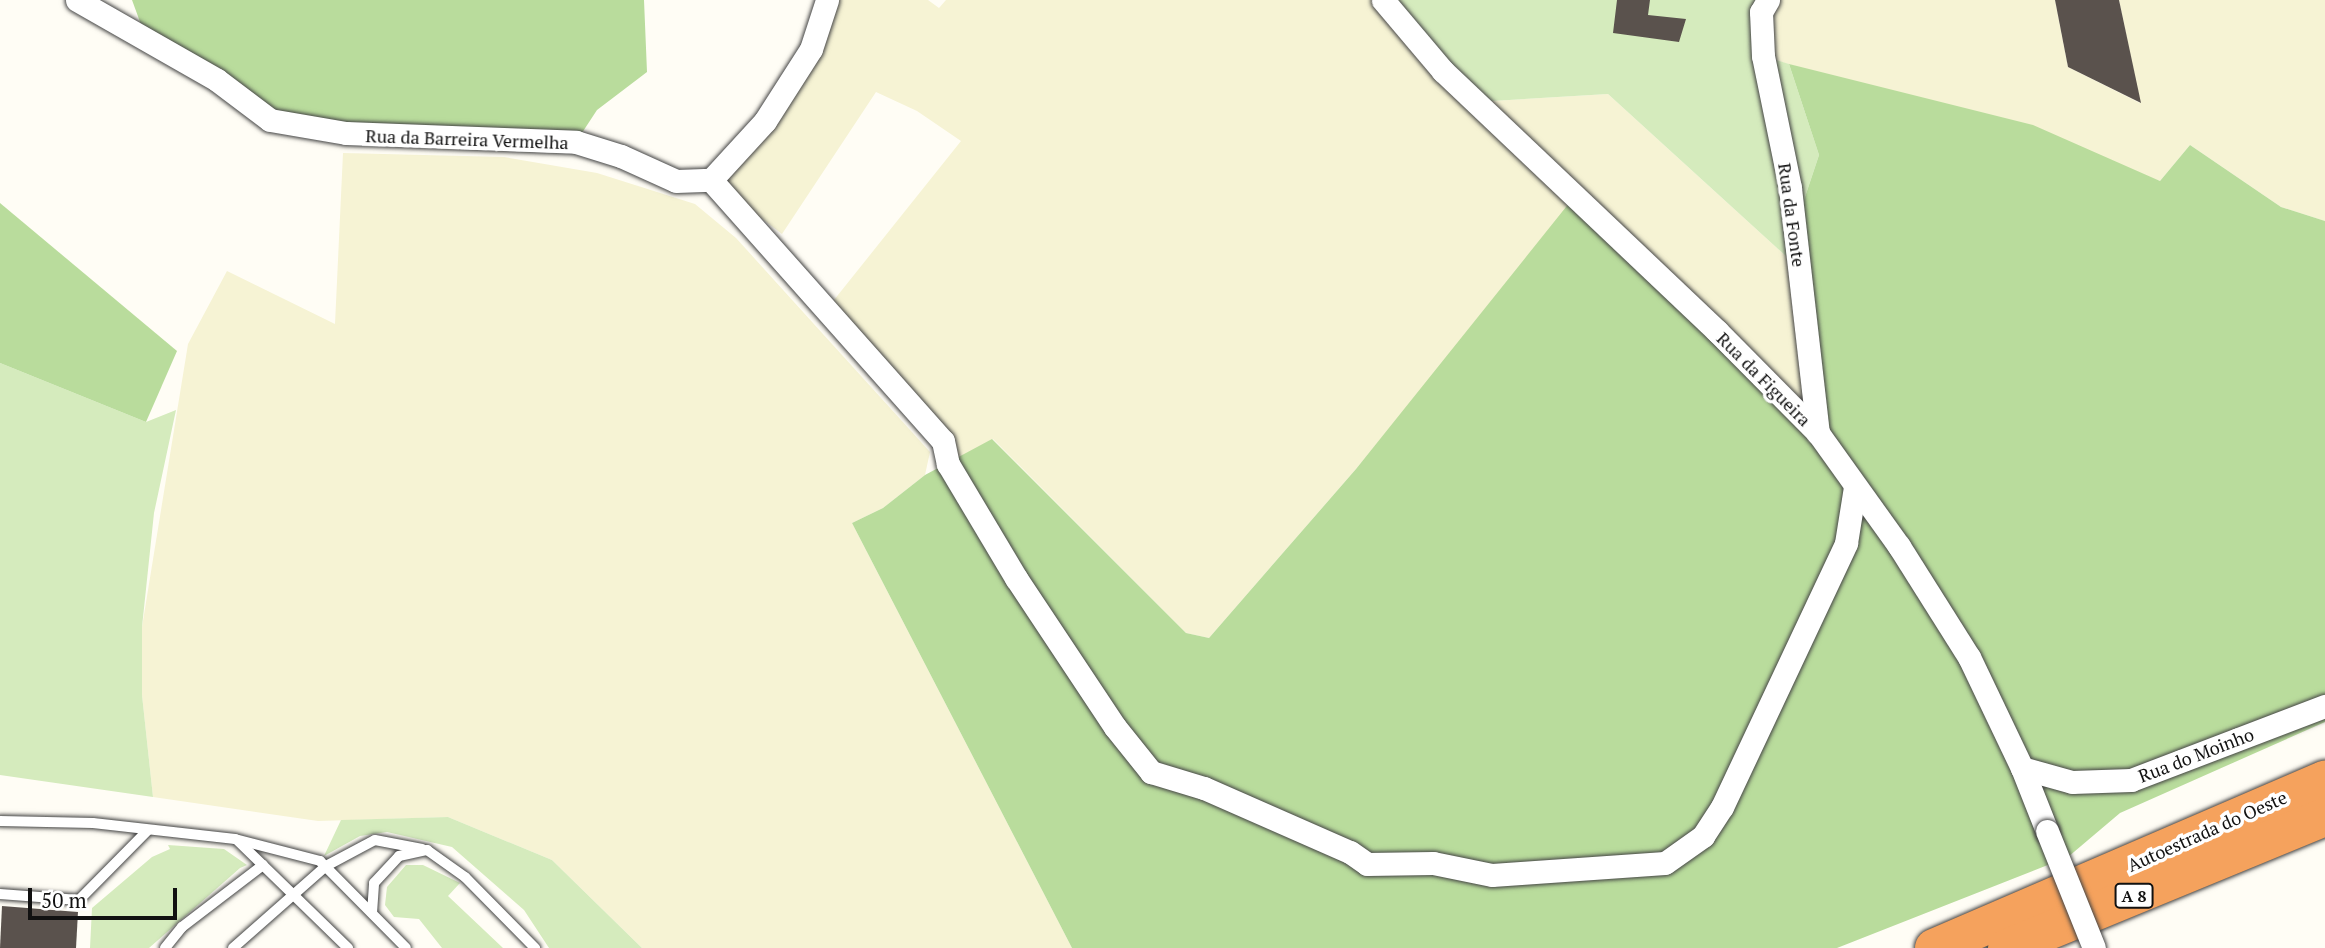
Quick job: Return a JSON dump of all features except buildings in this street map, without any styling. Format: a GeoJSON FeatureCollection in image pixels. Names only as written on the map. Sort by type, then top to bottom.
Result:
{"type":"FeatureCollection","features":[{"type":"Feature","properties":{"kind":"highway","name":"Autoestrada do Oeste"},"geometry":{"type":"LineString","coordinates":[[1934,948],[2325,780]]}},
{"type":"Feature","properties":{"kind":"highway","name":"Autoestrada do Oeste"},"geometry":{"type":"LineString","coordinates":[[2007,948],[2325,817]]}},
{"type":"Feature","properties":{"kind":"street","name":"Rua da Barreira Vermelha"},"geometry":{"type":"LineString","coordinates":[[77,0],[217,80],[271,120],[346,134],[576,142],[621,156],[676,181],[710,180]]}},
{"type":"Feature","properties":{"kind":"street"},"geometry":{"type":"LineString","coordinates":[[827,0],[811,49],[765,121],[710,180],[943,441],[948,464],[1016,578],[1115,727],[1151,772],[1204,788],[1350,852],[1367,864],[1433,863],[1492,875],[1665,863],[1703,836],[1722,807],[1846,543],[1855,487]]}},
{"type":"Feature","properties":{"kind":"street","name":"Rua da Figueira"},"geometry":{"type":"LineString","coordinates":[[1383,0],[1443,71],[1717,331],[1818,433],[1899,546],[1969,657],[2022,768],[2094,948]]}},
{"type":"Feature","properties":{"kind":"street","name":"Rua da Fonte"},"geometry":{"type":"LineString","coordinates":[[1768,0],[1761,12],[1763,56],[1790,188],[1818,433]]}},
{"type":"Feature","properties":{"kind":"street","name":"Rua do Moinho"},"geometry":{"type":"LineString","coordinates":[[2022,768],[2072,782],[2131,779],[2325,706]]}},
{"type":"Feature","properties":{"kind":"lane"},"geometry":{"type":"LineString","coordinates":[[0,821],[93,823],[235,839],[320,861],[406,948]]}},
{"type":"Feature","properties":{"kind":"lane"},"geometry":{"type":"LineString","coordinates":[[0,894],[79,900],[148,830]]}},
{"type":"Feature","properties":{"kind":"lane"},"geometry":{"type":"LineString","coordinates":[[235,839],[348,948]]}},
{"type":"Feature","properties":{"kind":"lane"},"geometry":{"type":"LineString","coordinates":[[233,948],[326,866],[374,840],[427,850],[465,877],[535,948]]}},
{"type":"Feature","properties":{"kind":"lane"},"geometry":{"type":"LineString","coordinates":[[372,913],[374,883],[399,856],[427,850]]}},
{"type":"Feature","properties":{"kind":"lane"},"geometry":{"type":"LineString","coordinates":[[165,948],[182,927],[263,865]]}},
{"type":"Feature","properties":{"kind":"shaded area"},"geometry":{"type":"Polygon","coordinates":[[[827,0],[928,0],[939,8],[946,0],[1383,0],[1475,102],[1608,94],[1799,268],[1818,433],[1452,352],[1356,469],[1209,638],[1186,633],[993,439],[948,464],[826,310],[961,141],[917,111],[876,92],[782,234],[711,180],[765,121],[827,0]]]}},
{"type":"Feature","properties":{"kind":"shaded area"},"geometry":{"type":"Polygon","coordinates":[[[1768,0],[2055,0],[2068,67],[2140,103],[2119,0],[2325,0],[2325,221],[2281,207],[2190,145],[2160,181],[1763,56],[1768,0]]]}},
{"type":"Feature","properties":{"kind":"shaded area"},"geometry":{"type":"Polygon","coordinates":[[[343,153],[504,157],[597,173],[695,204],[736,238],[930,452],[925,475],[883,508],[852,523],[1072,948],[642,948],[552,860],[448,817],[318,821],[153,797],[142,695],[142,627],[188,344],[227,271],[335,324],[343,153]]]}},
{"type":"Feature","properties":{"kind":"green space"},"geometry":{"type":"Polygon","coordinates":[[[132,0],[644,0],[647,72],[597,110],[576,142],[270,120],[147,41],[132,0]]]}},
{"type":"Feature","properties":{"kind":"green space"},"geometry":{"type":"Polygon","coordinates":[[[1383,0],[1768,0],[1763,56],[1789,64],[1819,155],[1804,200],[1802,289],[1799,268],[1608,94],[1475,102],[1383,0]]]}},
{"type":"Feature","properties":{"kind":"green space"},"geometry":{"type":"Polygon","coordinates":[[[1789,64],[2033,125],[2160,181],[2190,145],[2281,207],[2325,221],[2325,722],[2120,813],[2068,857],[1837,948],[1072,948],[852,523],[883,508],[925,475],[992,439],[1186,633],[1209,638],[1356,469],[1574,197],[1817,432],[1803,296],[1804,200],[1819,155],[1789,64]]]}},
{"type":"Feature","properties":{"kind":"green space"},"geometry":{"type":"Polygon","coordinates":[[[0,203],[177,351],[146,422],[0,363],[0,203]]]}},
{"type":"Feature","properties":{"kind":"green space"},"geometry":{"type":"Polygon","coordinates":[[[0,363],[146,422],[176,410],[154,513],[142,627],[142,695],[153,797],[0,775],[0,363]]]}},
{"type":"Feature","properties":{"kind":"green space"},"geometry":{"type":"Polygon","coordinates":[[[448,817],[552,860],[642,948],[549,948],[524,910],[452,847],[387,832],[360,836],[324,856],[341,820],[448,817]]]}},
{"type":"Feature","properties":{"kind":"green space"},"geometry":{"type":"Polygon","coordinates":[[[168,845],[224,849],[247,865],[240,868],[149,948],[90,948],[92,908],[152,857],[170,849],[168,845]]]}},
{"type":"Feature","properties":{"kind":"green space"},"geometry":{"type":"Polygon","coordinates":[[[406,865],[423,865],[460,883],[448,896],[503,948],[442,948],[419,919],[394,917],[385,905],[387,887],[406,865]]]}}]}
